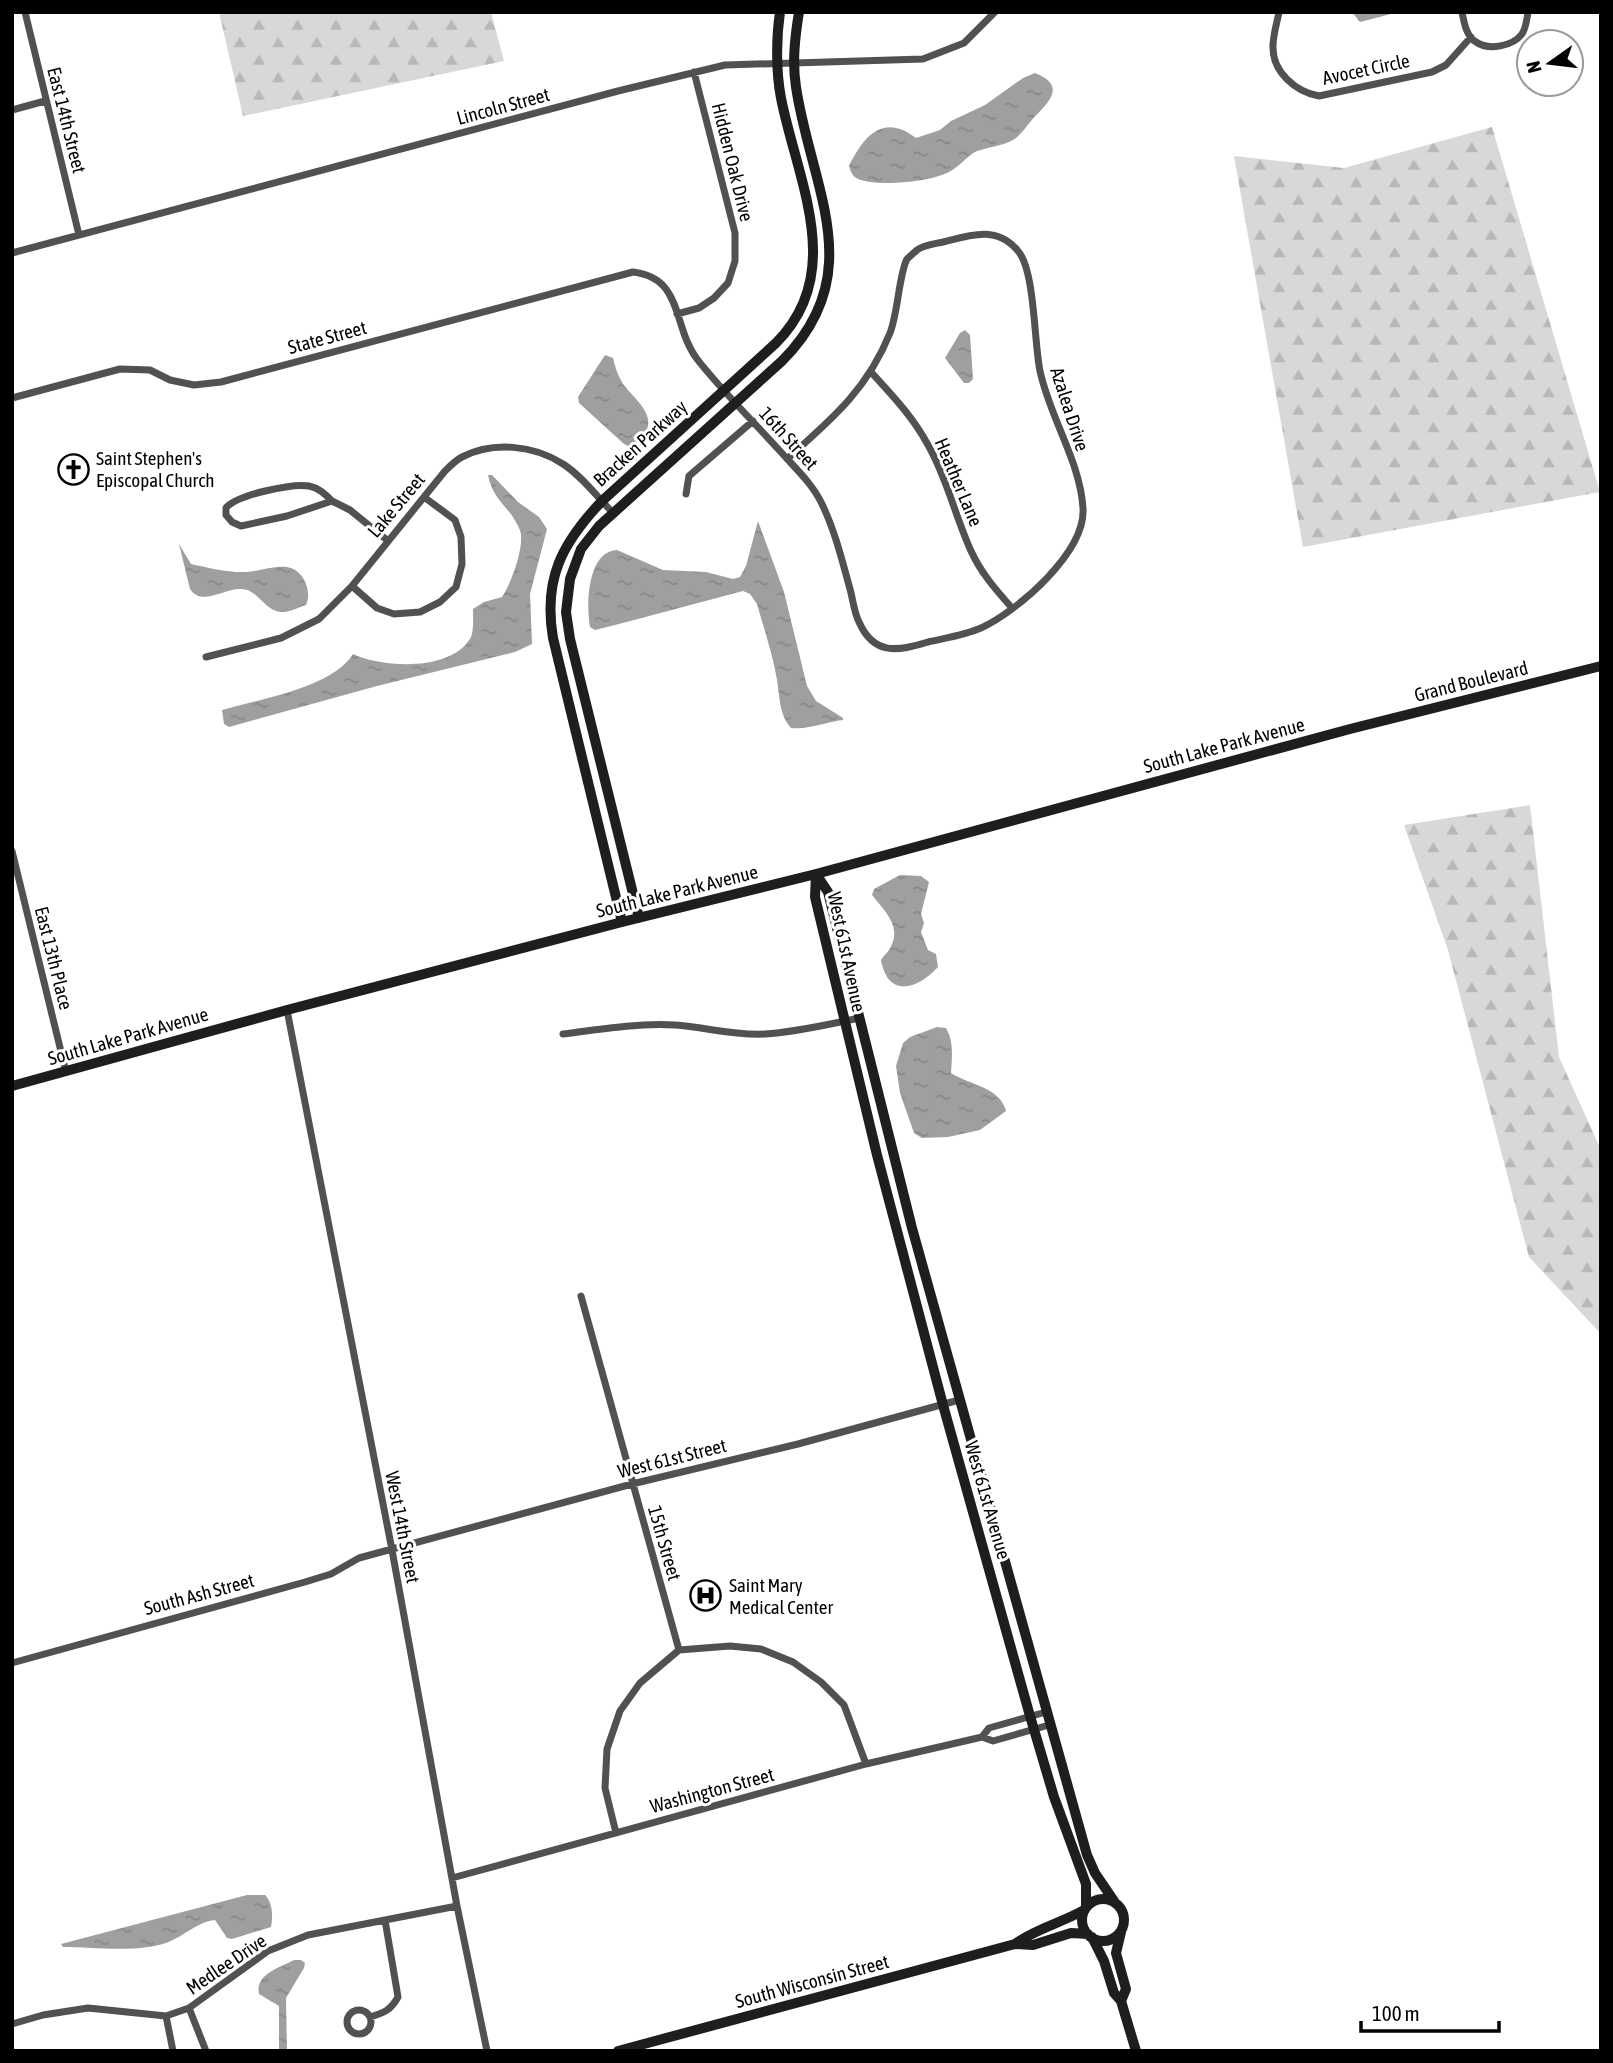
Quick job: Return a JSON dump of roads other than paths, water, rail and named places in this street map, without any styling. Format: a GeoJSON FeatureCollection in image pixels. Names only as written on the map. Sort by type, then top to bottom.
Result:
{"type":"FeatureCollection","features":[{"type":"Feature","properties":{"kind":"main road","name":"Bracken Parkway"},"geometry":{"type":"LineString","coordinates":[[622,922],[553,638],[550,603],[554,575],[567,543],[577,528],[602,501],[783,336],[804,301],[814,257],[812,228],[781,98],[778,64],[780,12]]}},
{"type":"Feature","properties":{"kind":"main road","name":"Bracken Parkway"},"geometry":{"type":"LineString","coordinates":[[639,918],[566,612],[570,579],[581,549],[599,526],[782,361],[799,342],[817,311],[827,279],[830,256],[828,222],[799,101],[794,63],[799,12]]}},
{"type":"Feature","properties":{"kind":"main road","name":"Grand Boulevard"},"geometry":{"type":"LineString","coordinates":[[1350,729],[1601,666]]}},
{"type":"Feature","properties":{"kind":"main road","name":"South Lake Park Avenue"},"geometry":{"type":"LineString","coordinates":[[12,1086],[287,1010],[816,874],[1350,729]]}},
{"type":"Feature","properties":{"kind":"main road","name":"West 61st Avenue"},"geometry":{"type":"LineString","coordinates":[[816,874],[828,892],[912,1227],[1049,1725],[1087,1855],[1095,1873],[1114,1901]]}},
{"type":"Feature","properties":{"kind":"main road","name":"West 61st Avenue"},"geometry":{"type":"LineString","coordinates":[[816,874],[815,897],[844,1021],[943,1405],[1030,1716],[1072,1850],[1086,1884],[1085,1909]]}},
{"type":"Feature","properties":{"kind":"main road"},"geometry":{"type":"LineString","coordinates":[[1121,2001],[1126,1989],[1116,1953],[1124,1925],[1123,1911],[1114,1901],[1100,1899],[1085,1909],[1082,1924],[1104,1961],[1114,1993],[1121,2001],[1136,2051]]}},
{"type":"Feature","properties":{"kind":"main road","name":"South Wisconsin Street"},"geometry":{"type":"LineString","coordinates":[[1015,1944],[1030,1933],[1058,1924],[1085,1909]]}},
{"type":"Feature","properties":{"kind":"main road"},"geometry":{"type":"LineString","coordinates":[[1090,1936],[1103,1941],[1110,1940],[1121,1932]]}},
{"type":"Feature","properties":{"kind":"main road","name":"South Wisconsin Street"},"geometry":{"type":"LineString","coordinates":[[618,2051],[1015,1944],[1033,1945],[1071,1933],[1090,1936]]}},
{"type":"Feature","properties":{"kind":"street","name":"East 14th Street"},"geometry":{"type":"LineString","coordinates":[[25,12],[79,235]]}},
{"type":"Feature","properties":{"kind":"street","name":"Lincoln Street"},"geometry":{"type":"LineString","coordinates":[[12,253],[725,65],[923,59],[964,43],[995,12]]}},
{"type":"Feature","properties":{"kind":"street","name":"Avocet Circle"},"geometry":{"type":"LineString","coordinates":[[1279,12],[1273,47],[1275,62],[1286,78],[1304,94],[1319,96],[1432,72],[1446,65],[1471,37]]}},
{"type":"Feature","properties":{"kind":"street"},"geometry":{"type":"LineString","coordinates":[[1462,12],[1465,29],[1475,42],[1492,47],[1512,43],[1523,33],[1528,12]]}},
{"type":"Feature","properties":{"kind":"street","name":"Hidden Oak Drive"},"geometry":{"type":"LineString","coordinates":[[677,314],[699,307],[714,298],[728,283],[735,261],[735,233],[694,72]]}},
{"type":"Feature","properties":{"kind":"street"},"geometry":{"type":"LineString","coordinates":[[12,110],[45,101]]}},
{"type":"Feature","properties":{"kind":"street","name":"Azalea Drive"},"geometry":{"type":"LineString","coordinates":[[871,372],[891,331],[907,259],[920,248],[986,232],[1004,239],[1020,253],[1029,281],[1038,359],[1045,392],[1080,486],[1084,511],[1080,534],[1070,553],[1048,578],[1012,608]]}},
{"type":"Feature","properties":{"kind":"street","name":"State Street"},"geometry":{"type":"LineString","coordinates":[[12,398],[120,369],[150,370],[170,380],[194,385],[221,382],[633,272],[650,274]]}},
{"type":"Feature","properties":{"kind":"street","name":"16th Street"},"geometry":{"type":"LineString","coordinates":[[650,274],[670,293],[693,352],[806,479],[821,502],[835,536],[859,623],[872,642],[889,650],[908,648],[981,628],[1012,608]]}},
{"type":"Feature","properties":{"kind":"street"},"geometry":{"type":"LineString","coordinates":[[787,459],[846,406],[871,372]]}},
{"type":"Feature","properties":{"kind":"street","name":"Heather Lane"},"geometry":{"type":"LineString","coordinates":[[871,372],[906,412],[928,444],[943,475],[972,552],[986,577],[1012,608]]}},
{"type":"Feature","properties":{"kind":"street"},"geometry":{"type":"LineString","coordinates":[[686,494],[689,476],[753,421]]}},
{"type":"Feature","properties":{"kind":"street","name":"Lake Street"},"geometry":{"type":"LineString","coordinates":[[206,657],[281,638],[319,619],[352,586],[445,471],[462,457],[490,449],[515,446],[540,452],[565,465],[614,514]]}},
{"type":"Feature","properties":{"kind":"street"},"geometry":{"type":"LineString","coordinates":[[332,500],[287,516],[241,526],[226,515],[226,508],[235,499],[295,485],[307,486],[319,489],[387,540]]}},
{"type":"Feature","properties":{"kind":"street"},"geometry":{"type":"LineString","coordinates":[[352,586],[377,608],[394,614],[420,612],[440,602],[456,587],[462,564],[461,537],[455,520],[424,497]]}},
{"type":"Feature","properties":{"kind":"street"},"geometry":{"type":"LineString","coordinates":[[587,778],[604,774]]}},
{"type":"Feature","properties":{"kind":"street","name":"East 13th Place"},"geometry":{"type":"LineString","coordinates":[[12,851],[66,1072]]}},
{"type":"Feature","properties":{"kind":"street","name":"West 14th Street"},"geometry":{"type":"LineString","coordinates":[[287,1010],[392,1550],[457,1906],[487,2051]]}},
{"type":"Feature","properties":{"kind":"street"},"geometry":{"type":"LineString","coordinates":[[564,1034],[636,1024],[678,1025],[724,1032],[764,1034],[828,1026],[860,1018]]}},
{"type":"Feature","properties":{"kind":"street","name":"15th Street"},"geometry":{"type":"LineString","coordinates":[[582,1296],[679,1650]]}},
{"type":"Feature","properties":{"kind":"street","name":"West 61st Street"},"geometry":{"type":"LineString","coordinates":[[392,1550],[632,1484],[798,1444],[960,1400]]}},
{"type":"Feature","properties":{"kind":"street","name":"South Ash Street"},"geometry":{"type":"LineString","coordinates":[[12,1663],[305,1582],[331,1574],[359,1558],[392,1550]]}},
{"type":"Feature","properties":{"kind":"street"},"geometry":{"type":"LineString","coordinates":[[616,1833],[605,1788],[607,1749],[620,1711],[640,1684],[679,1650],[730,1646],[761,1649],[793,1662],[821,1682],[844,1705],[866,1764]]}},
{"type":"Feature","properties":{"kind":"street","name":"Washington Street"},"geometry":{"type":"LineString","coordinates":[[982,1737],[989,1728],[1046,1712]]}},
{"type":"Feature","properties":{"kind":"street","name":"Washington Street"},"geometry":{"type":"LineString","coordinates":[[452,1878],[866,1764],[982,1737],[993,1741],[1049,1725]]}},
{"type":"Feature","properties":{"kind":"street","name":"Medlee Drive"},"geometry":{"type":"LineString","coordinates":[[12,2024],[43,2015],[88,2008],[166,2016],[189,2008],[268,1951],[308,1935],[457,1906]]}},
{"type":"Feature","properties":{"kind":"street"},"geometry":{"type":"LineString","coordinates":[[370,2017],[387,2012],[398,1997],[385,1920]]}},
{"type":"Feature","properties":{"kind":"street"},"geometry":{"type":"LineString","coordinates":[[189,2008],[206,2051]]}},
{"type":"Feature","properties":{"kind":"street"},"geometry":{"type":"LineString","coordinates":[[166,2016],[173,2051]]}},
{"type":"Feature","properties":{"kind":"water"},"geometry":{"type":"Polygon","coordinates":[[[1352,12],[1391,12],[1391,14],[1360,22],[1352,12]]]}},
{"type":"Feature","properties":{"kind":"water"},"geometry":{"type":"Polygon","coordinates":[[[1035,73],[1045,78],[1053,90],[1048,102],[1013,140],[977,151],[951,171],[928,179],[878,183],[858,179],[852,174],[849,166],[855,155],[876,131],[894,127],[916,138],[940,130],[1035,73]]]}},
{"type":"Feature","properties":{"kind":"water"},"geometry":{"type":"Polygon","coordinates":[[[965,330],[970,335],[973,379],[969,383],[964,383],[945,358],[960,333],[965,330]]]}},
{"type":"Feature","properties":{"kind":"water"},"geometry":{"type":"Polygon","coordinates":[[[605,355],[613,358],[623,384],[647,415],[647,429],[630,447],[579,403],[578,397],[605,355]]]}},
{"type":"Feature","properties":{"kind":"water"},"geometry":{"type":"Polygon","coordinates":[[[488,475],[492,475],[518,502],[539,517],[547,529],[530,594],[532,644],[515,652],[377,686],[229,727],[224,724],[222,710],[312,684],[343,666],[353,654],[381,662],[416,664],[449,656],[462,648],[472,634],[473,609],[484,602],[502,597],[506,591],[517,563],[521,543],[519,528],[498,498],[488,475]]]}},
{"type":"Feature","properties":{"kind":"water"},"geometry":{"type":"Polygon","coordinates":[[[758,521],[784,592],[807,686],[816,701],[843,720],[797,728],[791,728],[787,723],[757,604],[750,594],[743,591],[595,630],[590,627],[588,606],[591,581],[594,569],[607,553],[617,550],[663,570],[706,572],[733,579],[740,577],[746,566],[758,521]]]}},
{"type":"Feature","properties":{"kind":"water"},"geometry":{"type":"Polygon","coordinates":[[[179,544],[191,564],[205,567],[240,572],[275,567],[291,568],[300,574],[306,584],[306,605],[278,612],[247,590],[234,589],[207,597],[195,594],[190,589],[179,544]]]}},
{"type":"Feature","properties":{"kind":"water"},"geometry":{"type":"Polygon","coordinates":[[[900,875],[921,876],[929,882],[921,914],[924,923],[921,932],[928,950],[936,954],[938,967],[922,981],[905,986],[890,981],[885,972],[881,960],[894,939],[893,925],[872,895],[874,889],[900,875]]]}},
{"type":"Feature","properties":{"kind":"water"},"geometry":{"type":"Polygon","coordinates":[[[937,1027],[946,1028],[950,1039],[951,1073],[991,1092],[1003,1103],[1006,1111],[980,1130],[948,1137],[922,1138],[914,1133],[900,1093],[896,1066],[903,1043],[910,1037],[937,1027]]]}},
{"type":"Feature","properties":{"kind":"water"},"geometry":{"type":"Polygon","coordinates":[[[247,1895],[265,1895],[268,1898],[272,1910],[271,1927],[232,1939],[227,1938],[215,1920],[155,1946],[115,1949],[63,1947],[61,1944],[247,1895]]]}},
{"type":"Feature","properties":{"kind":"water"},"geometry":{"type":"Polygon","coordinates":[[[294,1960],[305,1963],[286,1998],[287,2051],[279,2051],[279,2006],[259,1994],[259,1987],[269,1973],[294,1960]]]}},
{"type":"Feature","properties":{"kind":"place","name":"Saint Stephen's Episcopal Church"},"geometry":{"type":"Point","coordinates":[73,469]}},
{"type":"Feature","properties":{"kind":"place","name":"Saint Mary Medical Center"},"geometry":{"type":"Point","coordinates":[706,1596]}}]}
